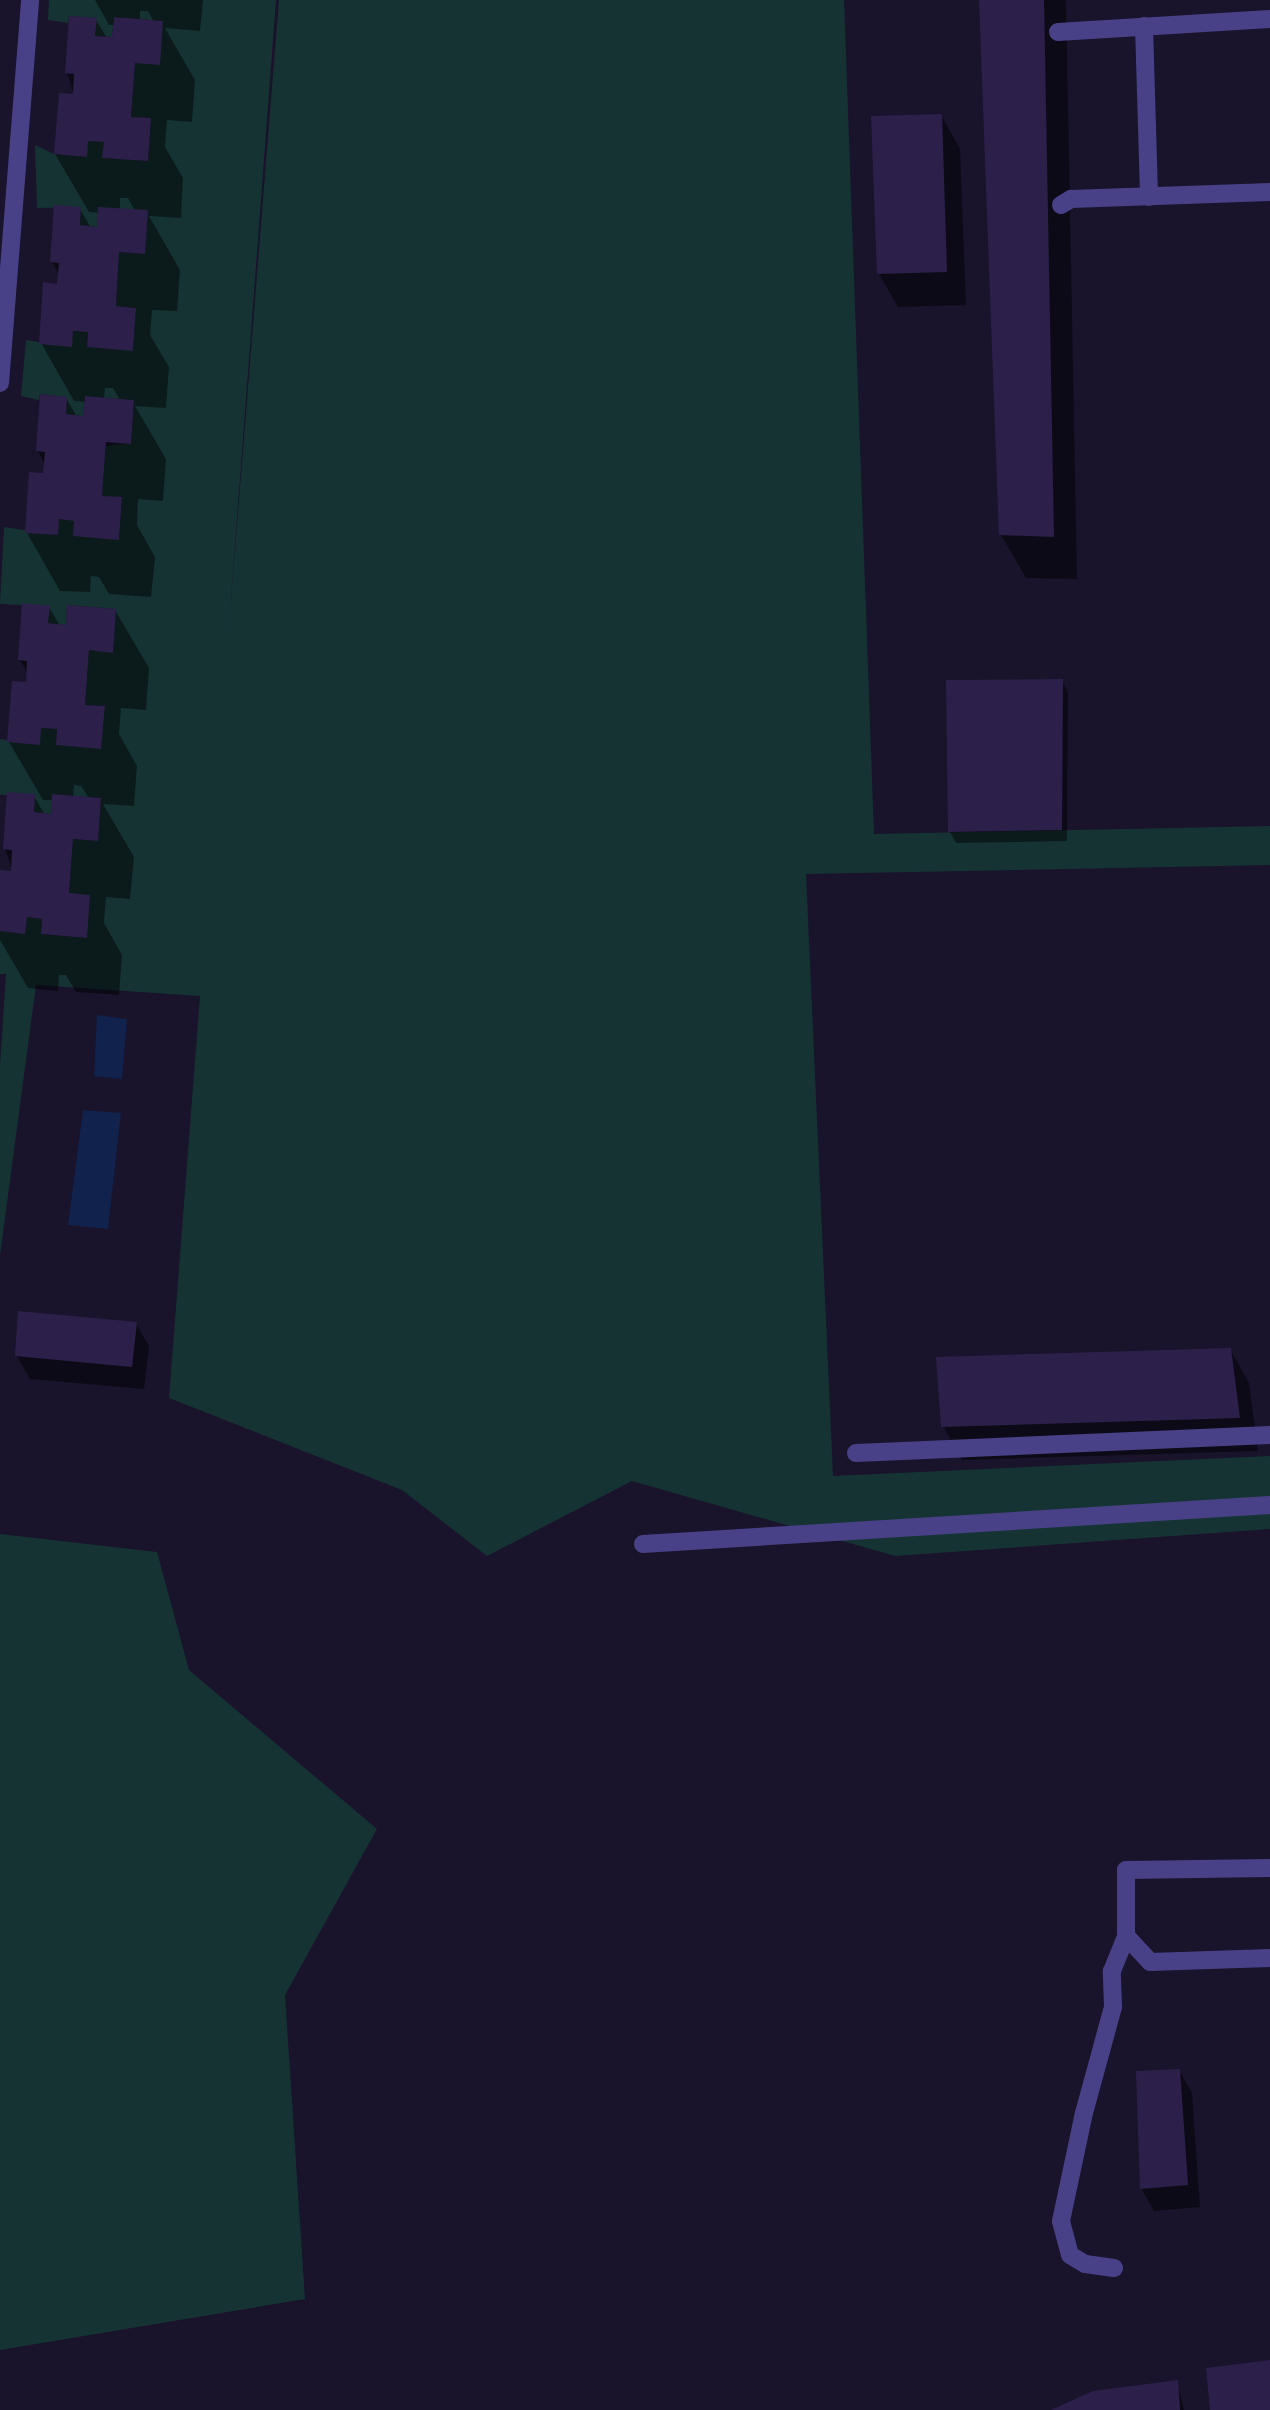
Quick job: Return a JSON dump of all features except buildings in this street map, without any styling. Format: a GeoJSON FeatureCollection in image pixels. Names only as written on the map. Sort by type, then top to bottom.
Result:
{"type":"FeatureCollection","features":[{"type":"Feature","properties":{"kind":"street"},"geometry":{"type":"LineString","coordinates":[[0,383],[30,0]]}},
{"type":"Feature","properties":{"kind":"street"},"geometry":{"type":"LineString","coordinates":[[1058,32],[1270,19]]}},
{"type":"Feature","properties":{"kind":"street"},"geometry":{"type":"LineString","coordinates":[[1144,26],[1149,197]]}},
{"type":"Feature","properties":{"kind":"street"},"geometry":{"type":"LineString","coordinates":[[1061,205],[1071,199],[1270,192]]}},
{"type":"Feature","properties":{"kind":"street"},"geometry":{"type":"LineString","coordinates":[[856,1453],[1270,1435]]}},
{"type":"Feature","properties":{"kind":"street"},"geometry":{"type":"LineString","coordinates":[[643,1544],[1270,1505]]}},
{"type":"Feature","properties":{"kind":"street"},"geometry":{"type":"LineString","coordinates":[[1114,2268],[1085,2264],[1070,2255],[1061,2221],[1081,2125],[1113,2007],[1112,1971],[1126,1936],[1126,1870],[1270,1868]]}},
{"type":"Feature","properties":{"kind":"street"},"geometry":{"type":"LineString","coordinates":[[1126,1936],[1150,1962],[1270,1958]]}},
{"type":"Feature","properties":{"kind":"green space"},"geometry":{"type":"Polygon","coordinates":[[[49,0],[276,0],[228,638],[279,0],[844,0],[874,834],[1270,826],[1270,865],[806,874],[833,1476],[1270,1456],[1270,1529],[895,1556],[632,1481],[487,1556],[402,1490],[169,1398],[200,996],[36,985],[0,1256],[0,1066],[6,974],[0,974],[0,931],[25,933],[27,917],[42,919],[41,934],[86,938],[69,893],[73,839],[98,841],[101,798],[53,794],[51,814],[34,812],[35,795],[0,795],[0,739],[39,745],[41,728],[57,729],[56,745],[101,748],[105,706],[85,705],[89,650],[113,652],[116,609],[67,605],[66,625],[48,623],[49,606],[0,604],[4,527],[57,535],[59,519],[74,521],[74,536],[119,539],[122,498],[102,496],[106,446],[131,443],[134,400],[85,396],[83,416],[66,414],[67,397],[40,394],[39,400],[21,396],[26,340],[71,347],[73,331],[88,332],[87,347],[133,350],[136,308],[116,306],[119,252],[145,254],[99,207],[97,227],[80,225],[81,207],[37,208],[35,145],[54,154],[86,157],[88,141],[104,142],[103,158],[148,161],[151,119],[131,117],[135,63],[163,21],[114,17],[112,37],[95,36],[96,18],[69,16],[68,23],[48,20],[49,0]]]}},
{"type":"Feature","properties":{"kind":"green space"},"geometry":{"type":"Polygon","coordinates":[[[0,1534],[157,1552],[189,1670],[377,1829],[285,1995],[305,2299],[0,2350],[0,1534]]]}},
{"type":"Feature","properties":{"kind":"water"},"geometry":{"type":"Polygon","coordinates":[[[97,1015],[127,1019],[122,1079],[94,1076],[97,1015]]]}},
{"type":"Feature","properties":{"kind":"water"},"geometry":{"type":"Polygon","coordinates":[[[83,1110],[121,1113],[108,1229],[68,1225],[83,1110]]]}}]}
